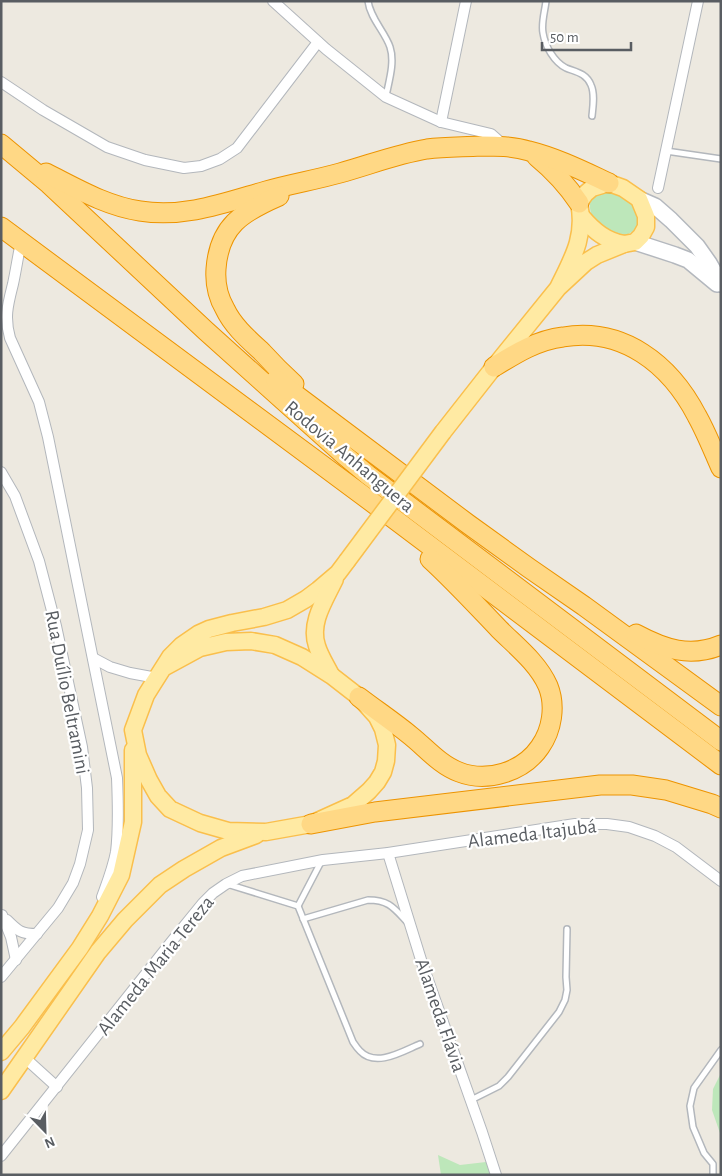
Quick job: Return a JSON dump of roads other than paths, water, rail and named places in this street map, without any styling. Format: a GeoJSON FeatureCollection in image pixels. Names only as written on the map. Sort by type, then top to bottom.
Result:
{"type":"FeatureCollection","features":[{"type":"Feature","properties":{"kind":"highway","name":"Rodovia Anhanguera"},"geometry":{"type":"LineString","coordinates":[[1,144],[49,184],[206,331],[368,475],[721,741]]}},
{"type":"Feature","properties":{"kind":"highway"},"geometry":{"type":"LineString","coordinates":[[22,162],[109,203],[140,211],[171,213],[198,210],[387,158],[428,149],[460,146],[502,146],[528,150],[577,168],[609,183]]}},
{"type":"Feature","properties":{"kind":"highway"},"geometry":{"type":"LineString","coordinates":[[528,150],[563,180],[581,210]]}},
{"type":"Feature","properties":{"kind":"highway"},"geometry":{"type":"LineString","coordinates":[[338,173],[261,204],[242,216],[226,233],[220,245],[216,274],[220,298],[233,322],[286,377],[345,431]]}},
{"type":"Feature","properties":{"kind":"highway","name":"Rodovia Anhanguera"},"geometry":{"type":"LineString","coordinates":[[1,227],[361,494],[721,765]]}},
{"type":"Feature","properties":{"kind":"highway"},"geometry":{"type":"LineString","coordinates":[[206,331],[294,393],[468,524],[721,706]]}},
{"type":"Feature","properties":{"kind":"highway"},"geometry":{"type":"LineString","coordinates":[[494,367],[526,348],[562,337],[590,335],[615,340],[628,345],[649,356],[670,376],[696,415],[721,468]]}},
{"type":"Feature","properties":{"kind":"highway"},"geometry":{"type":"LineString","coordinates":[[359,698],[447,766],[473,776],[486,776],[506,772],[518,767],[530,758],[547,735],[552,711],[548,686],[533,664],[443,572],[361,494]]}},
{"type":"Feature","properties":{"kind":"highway"},"geometry":{"type":"LineString","coordinates":[[584,606],[645,639],[670,649],[701,651],[721,645]]}},
{"type":"Feature","properties":{"kind":"highway"},"geometry":{"type":"LineString","coordinates":[[311,824],[375,812],[600,785],[666,790],[721,808]]}},
{"type":"Feature","properties":{"kind":"main road"},"geometry":{"type":"LineString","coordinates":[[332,676],[317,646],[314,630],[317,616],[342,567],[494,367],[558,288],[586,262],[597,255],[630,243],[641,236],[646,227],[646,216],[639,199],[623,188],[609,183],[592,188],[585,194],[581,210],[580,237],[574,255],[558,288]]}},
{"type":"Feature","properties":{"kind":"main road"},"geometry":{"type":"LineString","coordinates":[[581,210],[592,228],[604,238],[615,243],[630,243]]}},
{"type":"Feature","properties":{"kind":"main road"},"geometry":{"type":"LineString","coordinates":[[1,1052],[22,1027],[80,948],[111,897],[121,875],[132,822],[133,730],[146,695],[170,657],[182,645],[209,629],[226,624],[264,618],[286,610],[306,599],[342,567]]}},
{"type":"Feature","properties":{"kind":"main road"},"geometry":{"type":"LineString","coordinates":[[1,1091],[98,952],[125,920],[160,886],[184,868],[221,848],[266,832],[311,824],[353,805],[369,791],[383,772],[387,745],[377,716],[332,676],[302,657],[275,645],[251,641],[226,642],[200,648],[161,672]]}},
{"type":"Feature","properties":{"kind":"main road"},"geometry":{"type":"LineString","coordinates":[[133,730],[138,755],[149,780],[158,796],[170,808],[200,823],[228,831],[266,832]]}},
{"type":"Feature","properties":{"kind":"street"},"geometry":{"type":"LineString","coordinates":[[273,1],[318,42],[386,97],[441,122],[491,134],[502,146]]}},
{"type":"Feature","properties":{"kind":"street"},"geometry":{"type":"LineString","coordinates":[[441,122],[466,1]]}},
{"type":"Feature","properties":{"kind":"street"},"geometry":{"type":"LineString","coordinates":[[658,188],[698,1]]}},
{"type":"Feature","properties":{"kind":"street"},"geometry":{"type":"LineString","coordinates":[[1,82],[43,110],[107,147],[145,160],[167,165],[184,168],[201,166],[220,159],[237,148],[318,42]]}},
{"type":"Feature","properties":{"kind":"street"},"geometry":{"type":"LineString","coordinates":[[639,199],[655,206],[698,246],[721,286]]}},
{"type":"Feature","properties":{"kind":"street"},"geometry":{"type":"LineString","coordinates":[[21,242],[8,304],[6,319],[8,331],[39,402],[48,437],[115,770],[118,833],[111,872],[102,899],[100,916]]}},
{"type":"Feature","properties":{"kind":"street"},"geometry":{"type":"LineString","coordinates":[[630,243],[688,260],[721,286]]}},
{"type":"Feature","properties":{"kind":"street","name":"Rua Duílio Beltramini"},"geometry":{"type":"LineString","coordinates":[[1,472],[15,496],[40,561],[56,626],[82,747],[87,788],[88,830],[80,864],[73,882],[58,908],[1,978]]}},
{"type":"Feature","properties":{"kind":"street"},"geometry":{"type":"LineString","coordinates":[[93,658],[110,667],[130,673],[161,672]]}},
{"type":"Feature","properties":{"kind":"street","name":"Alameda Itajubá"},"geometry":{"type":"LineString","coordinates":[[388,853],[575,824],[607,824],[629,827],[655,836],[676,847],[721,881]]}},
{"type":"Feature","properties":{"kind":"street","name":"Alameda Maria Tereza"},"geometry":{"type":"LineString","coordinates":[[1,1156],[172,941],[213,893],[242,876],[323,860],[388,853]]}},
{"type":"Feature","properties":{"kind":"street","name":"Alameda Flávia"},"geometry":{"type":"LineString","coordinates":[[388,853],[409,923],[496,1175]]}},
{"type":"Feature","properties":{"kind":"street"},"geometry":{"type":"LineString","coordinates":[[2,914],[15,928],[25,934],[37,934]]}},
{"type":"Feature","properties":{"kind":"street"},"geometry":{"type":"LineString","coordinates":[[2,914],[11,936],[16,960]]}},
{"type":"Feature","properties":{"kind":"street"},"geometry":{"type":"LineString","coordinates":[[25,1058],[57,1087]]}},
{"type":"Feature","properties":{"kind":"lane"},"geometry":{"type":"LineString","coordinates":[[368,1],[368,6],[378,27],[390,46],[392,61],[386,97]]}},
{"type":"Feature","properties":{"kind":"lane"},"geometry":{"type":"LineString","coordinates":[[546,1],[542,31],[547,45],[555,58],[564,67],[584,74],[591,84],[593,94],[592,116]]}},
{"type":"Feature","properties":{"kind":"lane"},"geometry":{"type":"LineString","coordinates":[[666,151],[721,159]]}},
{"type":"Feature","properties":{"kind":"lane"},"geometry":{"type":"LineString","coordinates":[[323,860],[298,906],[353,1042],[362,1053],[372,1058],[386,1058],[420,1044]]}},
{"type":"Feature","properties":{"kind":"lane"},"geometry":{"type":"LineString","coordinates":[[226,884],[298,906]]}},
{"type":"Feature","properties":{"kind":"lane"},"geometry":{"type":"LineString","coordinates":[[303,919],[368,900],[376,900],[386,902],[409,923]]}},
{"type":"Feature","properties":{"kind":"lane"},"geometry":{"type":"LineString","coordinates":[[471,1100],[499,1086],[559,1012],[565,1000],[567,990],[567,929]]}},
{"type":"Feature","properties":{"kind":"lane"},"geometry":{"type":"LineString","coordinates":[[714,1175],[713,1164],[704,1153],[693,1127],[690,1106],[694,1088],[721,1050]]}}]}
